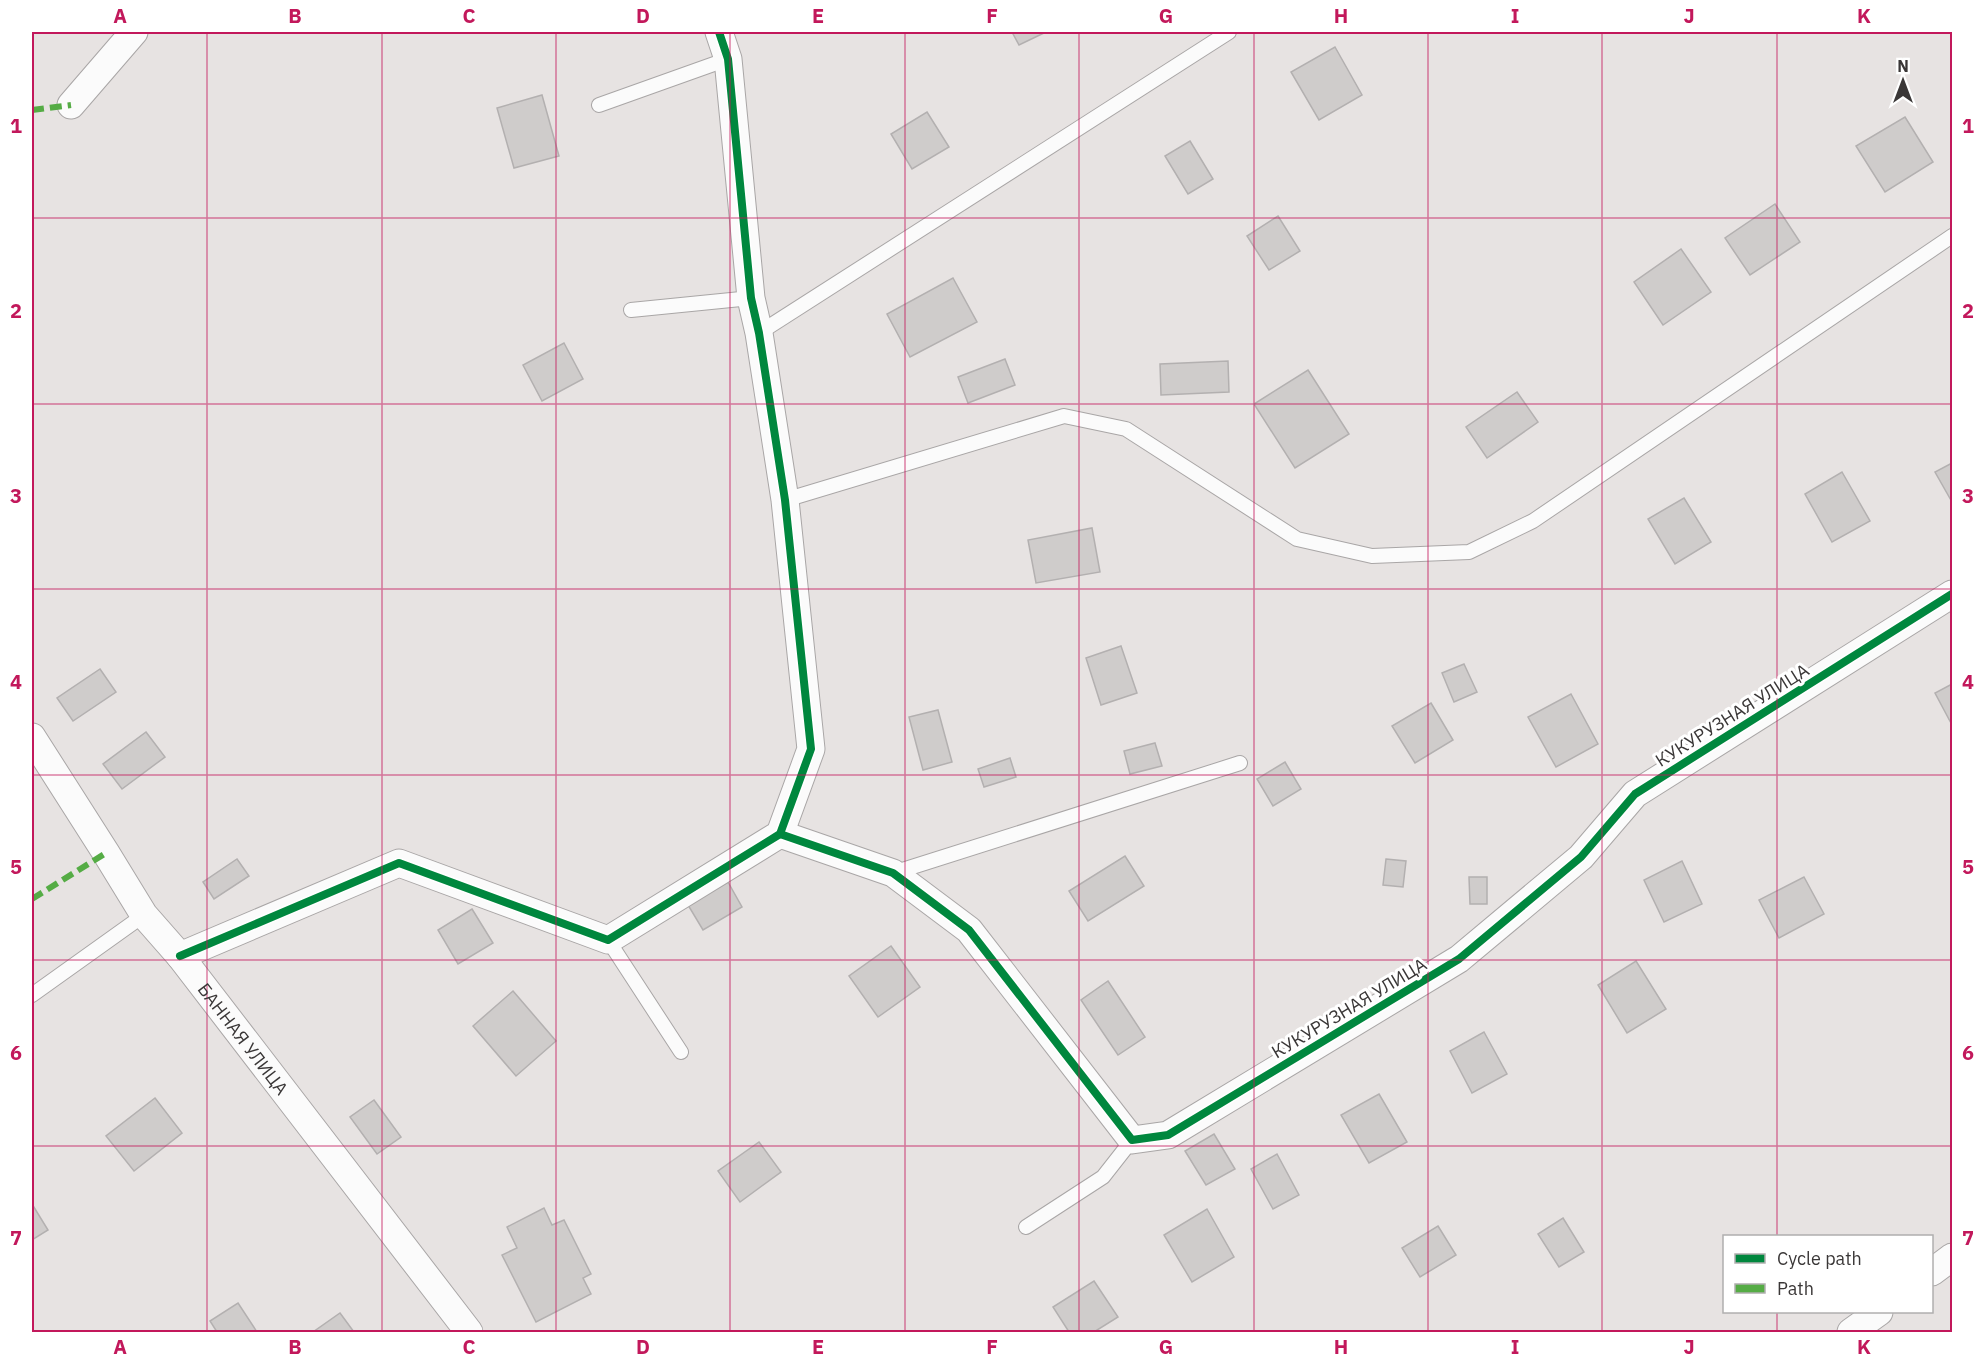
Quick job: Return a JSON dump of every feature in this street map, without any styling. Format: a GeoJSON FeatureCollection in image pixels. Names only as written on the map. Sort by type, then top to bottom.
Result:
{"type":"FeatureCollection","features":[{"type":"Feature","properties":{"kind":"street"},"geometry":{"type":"LineString","coordinates":[[71,105],[134,32]]}},
{"type":"Feature","properties":{"kind":"street"},"geometry":{"type":"LineString","coordinates":[[180,956],[399,863],[608,940],[780,834],[811,749],[785,500],[759,333],[751,298],[728,59],[719,32]]}},
{"type":"Feature","properties":{"kind":"street","name":"КУКУРУЗНАЯ УЛИЦА"},"geometry":{"type":"LineString","coordinates":[[1132,1140],[1168,1135],[1459,959],[1581,857],[1635,794],[1953,594]]}},
{"type":"Feature","properties":{"kind":"street","name":"БАННАЯ УЛИЦА"},"geometry":{"type":"LineString","coordinates":[[32,737],[144,915],[180,956],[468,1332]]}},
{"type":"Feature","properties":{"kind":"street"},"geometry":{"type":"LineString","coordinates":[[780,834],[893,873],[969,930],[1132,1140]]}},
{"type":"Feature","properties":{"kind":"street"},"geometry":{"type":"LineString","coordinates":[[1933,1271],[1953,1257]]}},
{"type":"Feature","properties":{"kind":"street"},"geometry":{"type":"LineString","coordinates":[[1851,1332],[1876,1313]]}},
{"type":"Feature","properties":{"kind":"lane"},"geometry":{"type":"LineString","coordinates":[[759,333],[1229,32]]}},
{"type":"Feature","properties":{"kind":"lane"},"geometry":{"type":"LineString","coordinates":[[599,105],[728,59]]}},
{"type":"Feature","properties":{"kind":"lane"},"geometry":{"type":"LineString","coordinates":[[785,500],[1064,416],[1126,429],[1297,538],[1372,556],[1469,552],[1533,521],[1953,236]]}},
{"type":"Feature","properties":{"kind":"lane"},"geometry":{"type":"LineString","coordinates":[[631,310],[751,298]]}},
{"type":"Feature","properties":{"kind":"lane"},"geometry":{"type":"LineString","coordinates":[[893,873],[1240,763]]}},
{"type":"Feature","properties":{"kind":"lane"},"geometry":{"type":"LineString","coordinates":[[32,995],[144,915]]}},
{"type":"Feature","properties":{"kind":"lane"},"geometry":{"type":"LineString","coordinates":[[608,940],[681,1052]]}},
{"type":"Feature","properties":{"kind":"lane"},"geometry":{"type":"LineString","coordinates":[[1026,1227],[1103,1178],[1132,1140]]}},
{"type":"Feature","properties":{"kind":"building"},"geometry":{"type":"Polygon","coordinates":[[[1012,32],[1046,32],[1019,45],[1012,32]]]}},
{"type":"Feature","properties":{"kind":"building"},"geometry":{"type":"Polygon","coordinates":[[[1335,47],[1362,95],[1319,120],[1291,72],[1335,47]]]}},
{"type":"Feature","properties":{"kind":"building"},"geometry":{"type":"Polygon","coordinates":[[[542,95],[559,156],[514,168],[497,108],[542,95]]]}},
{"type":"Feature","properties":{"kind":"building"},"geometry":{"type":"Polygon","coordinates":[[[927,112],[949,147],[912,169],[891,134],[927,112]]]}},
{"type":"Feature","properties":{"kind":"building"},"geometry":{"type":"Polygon","coordinates":[[[1905,117],[1933,162],[1885,192],[1856,146],[1905,117]]]}},
{"type":"Feature","properties":{"kind":"building"},"geometry":{"type":"Polygon","coordinates":[[[1190,141],[1213,179],[1188,194],[1165,156],[1190,141]]]}},
{"type":"Feature","properties":{"kind":"building"},"geometry":{"type":"Polygon","coordinates":[[[1775,204],[1800,242],[1750,275],[1725,238],[1775,204]]]}},
{"type":"Feature","properties":{"kind":"building"},"geometry":{"type":"Polygon","coordinates":[[[1278,216],[1300,251],[1269,270],[1247,236],[1278,216]]]}},
{"type":"Feature","properties":{"kind":"building"},"geometry":{"type":"Polygon","coordinates":[[[1681,249],[1711,292],[1663,325],[1634,282],[1681,249]]]}},
{"type":"Feature","properties":{"kind":"building"},"geometry":{"type":"Polygon","coordinates":[[[953,278],[977,322],[910,357],[887,314],[953,278]]]}},
{"type":"Feature","properties":{"kind":"building"},"geometry":{"type":"Polygon","coordinates":[[[564,343],[583,379],[542,401],[523,365],[564,343]]]}},
{"type":"Feature","properties":{"kind":"building"},"geometry":{"type":"Polygon","coordinates":[[[1005,359],[1015,385],[968,403],[958,377],[1005,359]]]}},
{"type":"Feature","properties":{"kind":"building"},"geometry":{"type":"Polygon","coordinates":[[[1228,361],[1229,392],[1161,395],[1160,364],[1228,361]]]}},
{"type":"Feature","properties":{"kind":"building"},"geometry":{"type":"Polygon","coordinates":[[[1308,370],[1349,434],[1295,468],[1254,404],[1308,370]]]}},
{"type":"Feature","properties":{"kind":"building"},"geometry":{"type":"Polygon","coordinates":[[[1517,392],[1538,422],[1487,458],[1466,427],[1517,392]]]}},
{"type":"Feature","properties":{"kind":"building"},"geometry":{"type":"Polygon","coordinates":[[[1952,463],[1952,502],[1935,472],[1952,463]]]}},
{"type":"Feature","properties":{"kind":"building"},"geometry":{"type":"Polygon","coordinates":[[[1842,472],[1870,521],[1832,542],[1805,494],[1842,472]]]}},
{"type":"Feature","properties":{"kind":"building"},"geometry":{"type":"Polygon","coordinates":[[[1684,498],[1711,542],[1675,564],[1648,519],[1684,498]]]}},
{"type":"Feature","properties":{"kind":"building"},"geometry":{"type":"Polygon","coordinates":[[[1092,528],[1100,572],[1036,583],[1028,540],[1092,528]]]}},
{"type":"Feature","properties":{"kind":"building"},"geometry":{"type":"Polygon","coordinates":[[[1121,646],[1137,693],[1101,705],[1086,658],[1121,646]]]}},
{"type":"Feature","properties":{"kind":"building"},"geometry":{"type":"Polygon","coordinates":[[[1464,664],[1477,692],[1454,702],[1442,673],[1464,664]]]}},
{"type":"Feature","properties":{"kind":"building"},"geometry":{"type":"Polygon","coordinates":[[[100,669],[116,692],[73,721],[57,698],[100,669]]]}},
{"type":"Feature","properties":{"kind":"building"},"geometry":{"type":"Polygon","coordinates":[[[1952,684],[1952,725],[1935,693],[1952,684]]]}},
{"type":"Feature","properties":{"kind":"building"},"geometry":{"type":"Polygon","coordinates":[[[1571,694],[1598,744],[1556,767],[1528,717],[1571,694]]]}},
{"type":"Feature","properties":{"kind":"building"},"geometry":{"type":"Polygon","coordinates":[[[1431,703],[1453,740],[1415,763],[1392,726],[1431,703]]]}},
{"type":"Feature","properties":{"kind":"building"},"geometry":{"type":"Polygon","coordinates":[[[938,710],[952,762],[923,770],[909,717],[938,710]]]}},
{"type":"Feature","properties":{"kind":"building"},"geometry":{"type":"Polygon","coordinates":[[[146,732],[165,757],[122,789],[103,764],[146,732]]]}},
{"type":"Feature","properties":{"kind":"building"},"geometry":{"type":"Polygon","coordinates":[[[1155,743],[1162,766],[1130,774],[1124,751],[1155,743]]]}},
{"type":"Feature","properties":{"kind":"building"},"geometry":{"type":"Polygon","coordinates":[[[1010,758],[1016,777],[984,787],[978,769],[1010,758]]]}},
{"type":"Feature","properties":{"kind":"building"},"geometry":{"type":"Polygon","coordinates":[[[1285,762],[1301,789],[1273,806],[1257,779],[1285,762]]]}},
{"type":"Feature","properties":{"kind":"building"},"geometry":{"type":"Polygon","coordinates":[[[1125,856],[1144,886],[1088,921],[1069,891],[1125,856]]]}},
{"type":"Feature","properties":{"kind":"building"},"geometry":{"type":"Polygon","coordinates":[[[237,859],[249,876],[214,899],[203,882],[237,859]]]}},
{"type":"Feature","properties":{"kind":"building"},"geometry":{"type":"Polygon","coordinates":[[[1386,859],[1406,861],[1403,887],[1383,885],[1386,859]]]}},
{"type":"Feature","properties":{"kind":"building"},"geometry":{"type":"Polygon","coordinates":[[[1682,861],[1702,904],[1664,922],[1644,880],[1682,861]]]}},
{"type":"Feature","properties":{"kind":"building"},"geometry":{"type":"Polygon","coordinates":[[[1469,877],[1487,877],[1487,904],[1470,904],[1469,877]]]}},
{"type":"Feature","properties":{"kind":"building"},"geometry":{"type":"Polygon","coordinates":[[[1804,877],[1824,914],[1779,938],[1759,900],[1804,877]]]}},
{"type":"Feature","properties":{"kind":"building"},"geometry":{"type":"Polygon","coordinates":[[[728,882],[742,907],[703,930],[688,905],[728,882]]]}},
{"type":"Feature","properties":{"kind":"building"},"geometry":{"type":"Polygon","coordinates":[[[472,909],[493,943],[458,964],[438,930],[472,909]]]}},
{"type":"Feature","properties":{"kind":"building"},"geometry":{"type":"Polygon","coordinates":[[[891,946],[920,987],[878,1017],[849,976],[891,946]]]}},
{"type":"Feature","properties":{"kind":"building"},"geometry":{"type":"Polygon","coordinates":[[[1636,961],[1666,1009],[1627,1033],[1598,985],[1636,961]]]}},
{"type":"Feature","properties":{"kind":"building"},"geometry":{"type":"Polygon","coordinates":[[[1108,981],[1145,1037],[1118,1055],[1081,1000],[1108,981]]]}},
{"type":"Feature","properties":{"kind":"building"},"geometry":{"type":"Polygon","coordinates":[[[513,991],[556,1041],[516,1076],[473,1026],[513,991]]]}},
{"type":"Feature","properties":{"kind":"building"},"geometry":{"type":"Polygon","coordinates":[[[1484,1032],[1507,1074],[1472,1093],[1450,1051],[1484,1032]]]}},
{"type":"Feature","properties":{"kind":"building"},"geometry":{"type":"Polygon","coordinates":[[[1379,1094],[1407,1142],[1369,1163],[1341,1115],[1379,1094]]]}},
{"type":"Feature","properties":{"kind":"building"},"geometry":{"type":"Polygon","coordinates":[[[155,1098],[182,1133],[134,1171],[106,1136],[155,1098]]]}},
{"type":"Feature","properties":{"kind":"building"},"geometry":{"type":"Polygon","coordinates":[[[374,1100],[401,1137],[377,1154],[350,1117],[374,1100]]]}},
{"type":"Feature","properties":{"kind":"building"},"geometry":{"type":"Polygon","coordinates":[[[1214,1134],[1235,1169],[1206,1185],[1185,1151],[1214,1134]]]}},
{"type":"Feature","properties":{"kind":"building"},"geometry":{"type":"Polygon","coordinates":[[[759,1142],[781,1172],[740,1202],[718,1171],[759,1142]]]}},
{"type":"Feature","properties":{"kind":"building"},"geometry":{"type":"Polygon","coordinates":[[[1277,1154],[1299,1195],[1273,1209],[1251,1169],[1277,1154]]]}},
{"type":"Feature","properties":{"kind":"building"},"geometry":{"type":"Polygon","coordinates":[[[32,1204],[48,1230],[32,1240],[32,1204]]]}},
{"type":"Feature","properties":{"kind":"building"},"geometry":{"type":"Polygon","coordinates":[[[544,1208],[552,1225],[564,1220],[591,1274],[583,1278],[591,1294],[536,1322],[502,1255],[517,1248],[507,1227],[544,1208]]]}},
{"type":"Feature","properties":{"kind":"building"},"geometry":{"type":"Polygon","coordinates":[[[1207,1209],[1234,1257],[1192,1282],[1164,1235],[1207,1209]]]}},
{"type":"Feature","properties":{"kind":"building"},"geometry":{"type":"Polygon","coordinates":[[[1563,1218],[1584,1252],[1559,1267],[1538,1234],[1563,1218]]]}},
{"type":"Feature","properties":{"kind":"building"},"geometry":{"type":"Polygon","coordinates":[[[1438,1226],[1456,1255],[1420,1277],[1402,1248],[1438,1226]]]}},
{"type":"Feature","properties":{"kind":"building"},"geometry":{"type":"Polygon","coordinates":[[[1094,1281],[1118,1317],[1094,1332],[1069,1332],[1053,1307],[1094,1281]]]}},
{"type":"Feature","properties":{"kind":"building"},"geometry":{"type":"Polygon","coordinates":[[[238,1303],[257,1332],[217,1332],[210,1321],[238,1303]]]}},
{"type":"Feature","properties":{"kind":"building"},"geometry":{"type":"Polygon","coordinates":[[[340,1313],[354,1332],[313,1332],[340,1313]]]}},
{"type":"Feature","properties":{"kind":"marked path"},"geometry":{"type":"LineString","coordinates":[[32,110],[71,105]]}},
{"type":"Feature","properties":{"kind":"marked path"},"geometry":{"type":"LineString","coordinates":[[32,899],[106,853]]}},
{"type":"Feature","properties":{"kind":"cycle path"},"geometry":{"type":"LineString","coordinates":[[180,956],[399,863],[608,940],[780,834],[811,749],[785,500],[759,333],[751,298],[728,59],[719,32]]}},
{"type":"Feature","properties":{"kind":"cycle path"},"geometry":{"type":"LineString","coordinates":[[780,834],[893,873],[969,930],[1132,1140],[1168,1135],[1459,959],[1581,857],[1635,794],[1952,594]]}}]}
